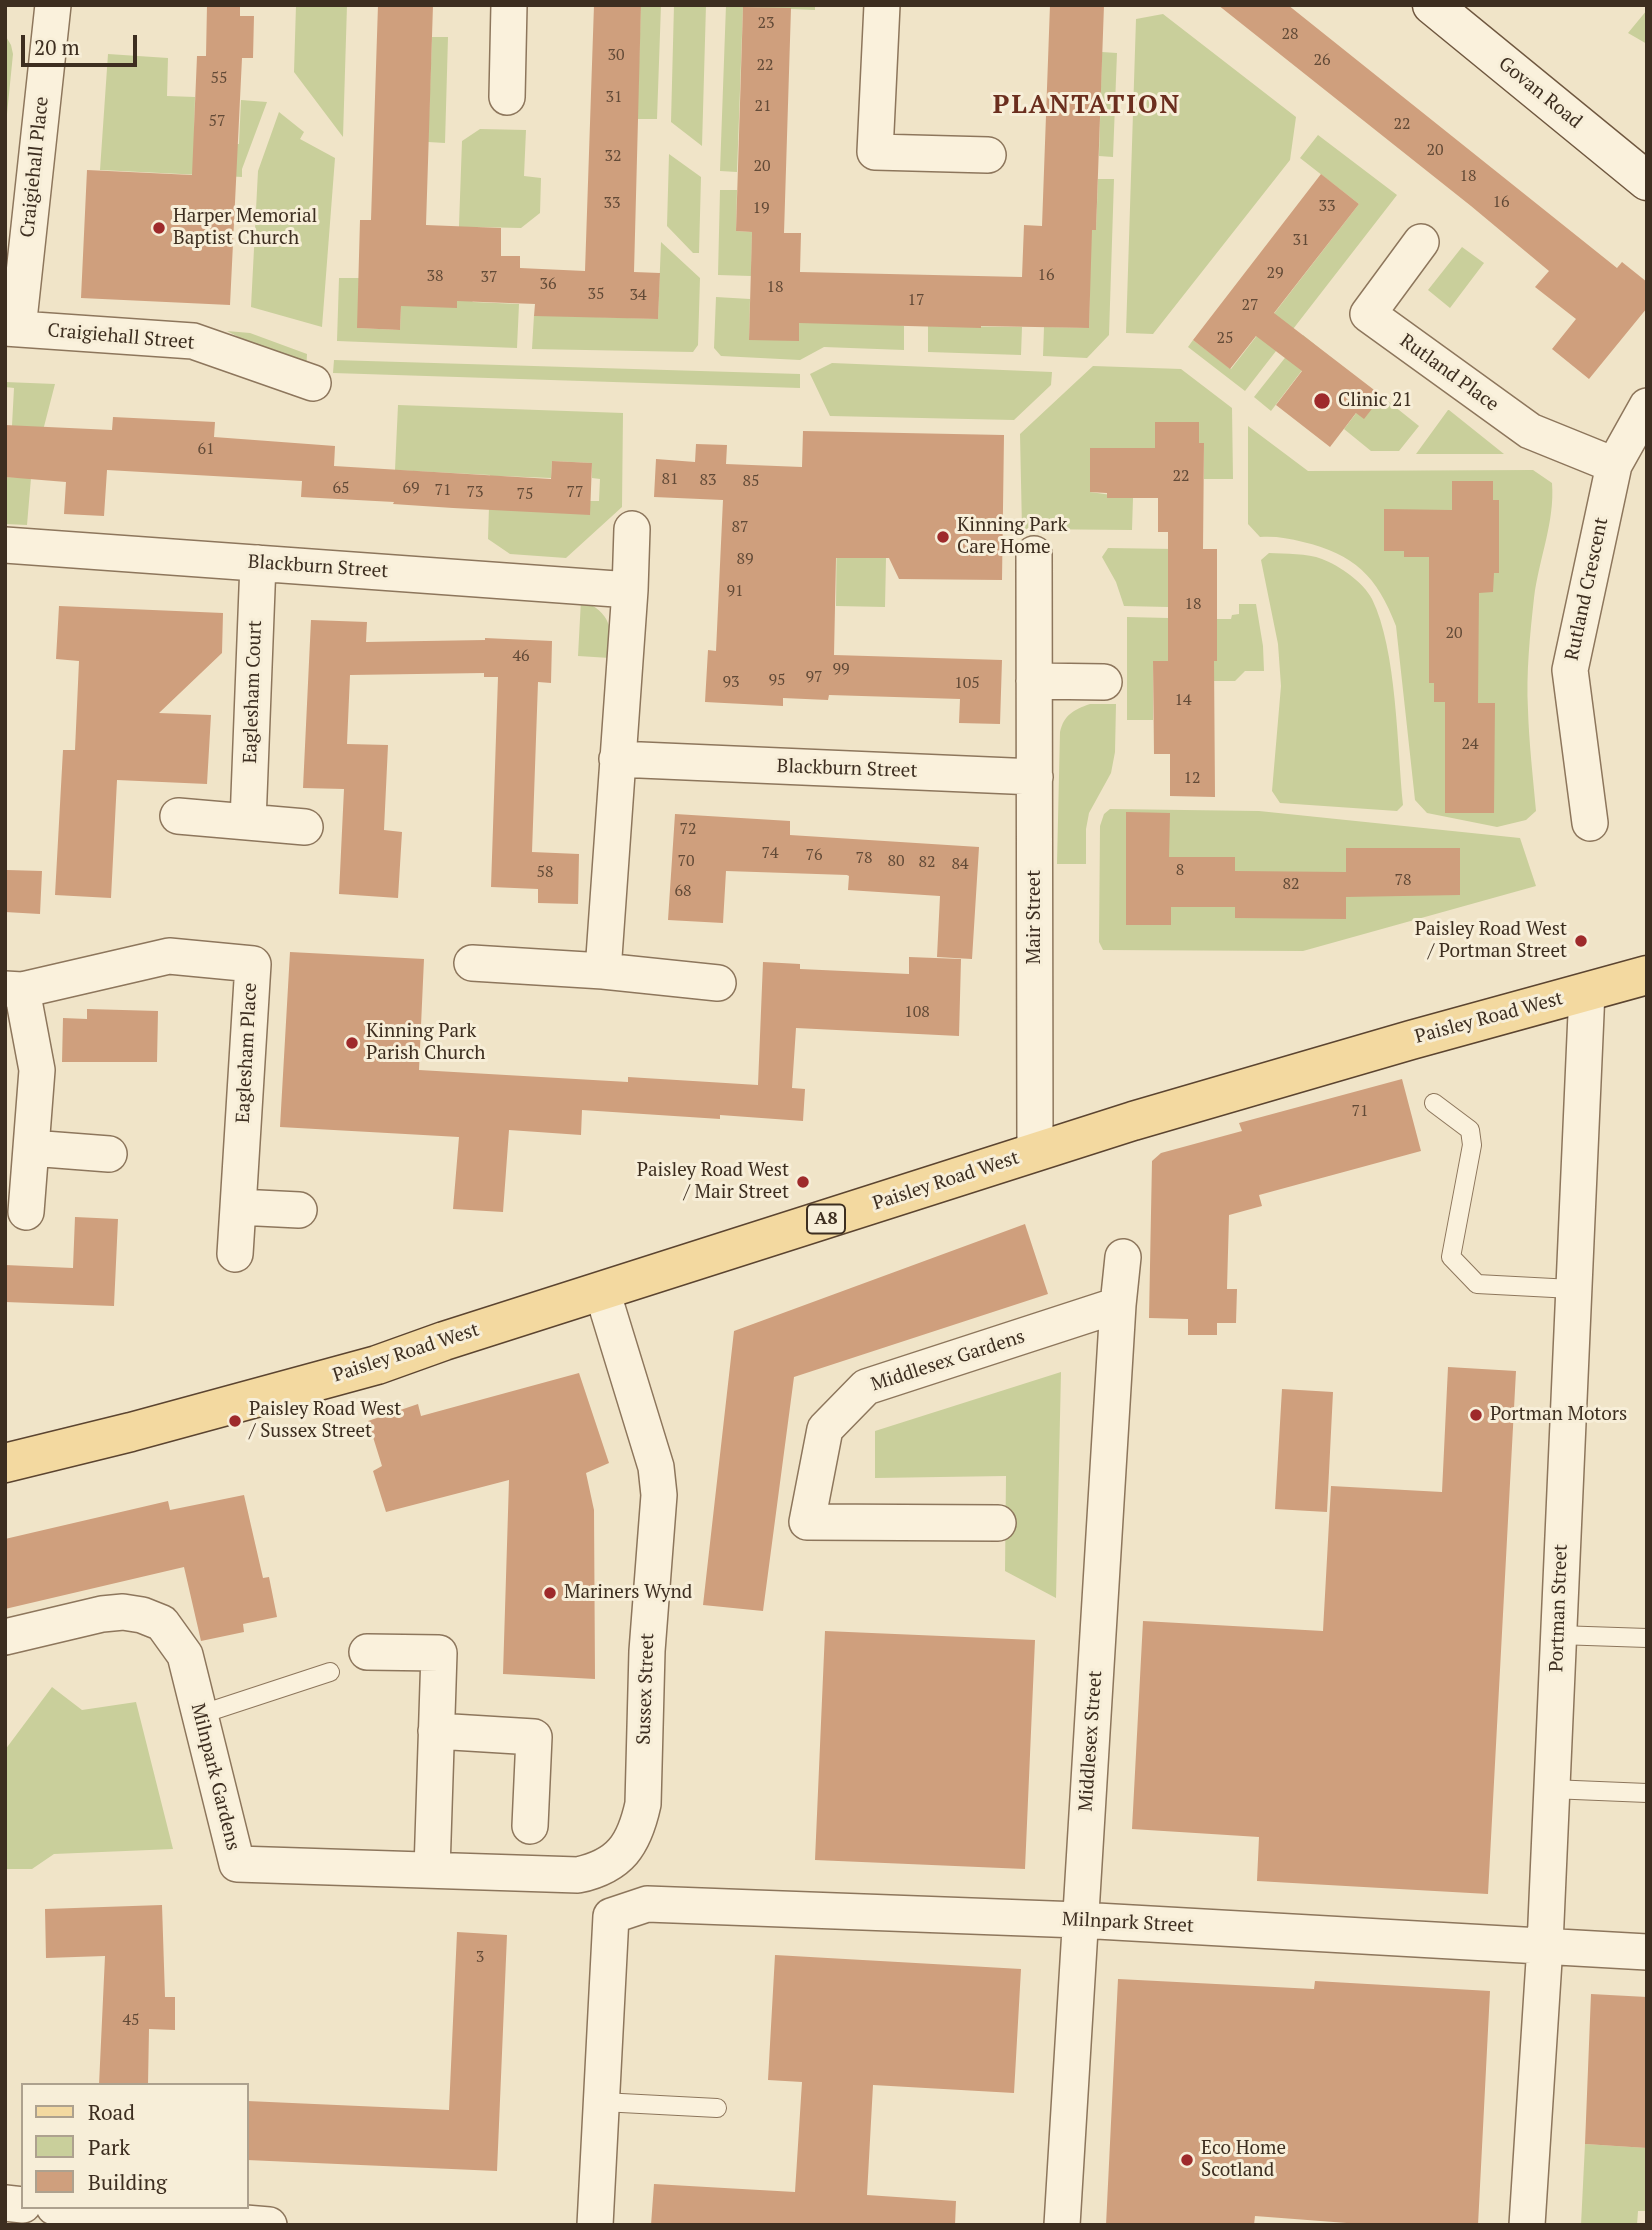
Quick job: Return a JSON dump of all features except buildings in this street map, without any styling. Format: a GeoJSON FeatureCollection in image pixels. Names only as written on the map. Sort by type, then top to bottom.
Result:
{"type":"FeatureCollection","features":[{"type":"Feature","properties":{"kind":"main road","name":"Paisley Road West"},"geometry":{"type":"LineString","coordinates":[[5,1463],[377,1365],[444,1340],[1147,1117],[1647,975]]}},
{"type":"Feature","properties":{"kind":"street","name":"Craigiehall Place"},"geometry":{"type":"LineString","coordinates":[[12,328],[53,5]]}},
{"type":"Feature","properties":{"kind":"street"},"geometry":{"type":"LineString","coordinates":[[507,97],[509,5]]}},
{"type":"Feature","properties":{"kind":"street"},"geometry":{"type":"LineString","coordinates":[[882,5],[875,152],[988,155]]}},
{"type":"Feature","properties":{"kind":"street","name":"Govan Road"},"geometry":{"type":"LineString","coordinates":[[1432,5],[1647,181]]}},
{"type":"Feature","properties":{"kind":"street","name":"Rutland Place"},"geometry":{"type":"LineString","coordinates":[[1422,242],[1368,314],[1530,431],[1614,465]]}},
{"type":"Feature","properties":{"kind":"street","name":"Craigiehall Street"},"geometry":{"type":"LineString","coordinates":[[12,328],[193,341],[313,383]]}},
{"type":"Feature","properties":{"kind":"street","name":"Rutland Crescent"},"geometry":{"type":"LineString","coordinates":[[1590,823],[1570,670],[1614,465],[1647,405]]}},
{"type":"Feature","properties":{"kind":"street"},"geometry":{"type":"LineString","coordinates":[[603,971],[632,529]]}},
{"type":"Feature","properties":{"kind":"street","name":"Blackburn Street"},"geometry":{"type":"LineString","coordinates":[[5,545],[630,590]]}},
{"type":"Feature","properties":{"kind":"street","name":"Mair Street"},"geometry":{"type":"LineString","coordinates":[[1034,554],[1035,1152]]}},
{"type":"Feature","properties":{"kind":"street","name":"Eaglesham Court"},"geometry":{"type":"LineString","coordinates":[[248,822],[258,563]]}},
{"type":"Feature","properties":{"kind":"street"},"geometry":{"type":"LineString","coordinates":[[1034,681],[1104,682]]}},
{"type":"Feature","properties":{"kind":"street","name":"Blackburn Street"},"geometry":{"type":"LineString","coordinates":[[617,759],[1035,777]]}},
{"type":"Feature","properties":{"kind":"street"},"geometry":{"type":"LineString","coordinates":[[178,816],[305,827]]}},
{"type":"Feature","properties":{"kind":"street","name":"Eaglesham Place"},"geometry":{"type":"LineString","coordinates":[[26,1212],[37,1070],[14,990],[169,956],[253,964],[235,1254]]}},
{"type":"Feature","properties":{"kind":"street"},"geometry":{"type":"LineString","coordinates":[[472,963],[603,971],[718,983]]}},
{"type":"Feature","properties":{"kind":"street","name":"Portman Street"},"geometry":{"type":"LineString","coordinates":[[1528,2225],[1545,1945],[1587,991]]}},
{"type":"Feature","properties":{"kind":"street"},"geometry":{"type":"LineString","coordinates":[[30,1148],[109,1154]]}},
{"type":"Feature","properties":{"kind":"street"},"geometry":{"type":"LineString","coordinates":[[239,1207],[299,1210]]}},
{"type":"Feature","properties":{"kind":"street","name":"Middlesex Street"},"geometry":{"type":"LineString","coordinates":[[1062,2225],[1079,1920],[1123,1257]]}},
{"type":"Feature","properties":{"kind":"street","name":"Sussex Street"},"geometry":{"type":"LineString","coordinates":[[599,1871],[629,1844],[643,1804],[647,1651],[659,1495],[656,1467],[602,1291]]}},
{"type":"Feature","properties":{"kind":"street","name":"Middlesex Gardens"},"geometry":{"type":"LineString","coordinates":[[998,1523],[807,1522],[825,1429],[866,1387],[1118,1305]]}},
{"type":"Feature","properties":{"kind":"street","name":"Milnpark Gardens"},"geometry":{"type":"LineString","coordinates":[[5,1637],[102,1614],[123,1612],[142,1615],[162,1623],[185,1655],[237,1864],[578,1875],[599,1871]]}},
{"type":"Feature","properties":{"kind":"street"},"geometry":{"type":"LineString","coordinates":[[367,1652],[439,1653],[432,1871]]}},
{"type":"Feature","properties":{"kind":"street"},"geometry":{"type":"LineString","coordinates":[[436,1731],[534,1737],[530,1826]]}},
{"type":"Feature","properties":{"kind":"street","name":"Milnpark Street"},"geometry":{"type":"LineString","coordinates":[[602,2102],[611,1916],[646,1905],[1079,1920],[1647,1951]]}},
{"type":"Feature","properties":{"kind":"street"},"geometry":{"type":"LineString","coordinates":[[595,2225],[602,2102]]}},
{"type":"Feature","properties":{"kind":"street"},"geometry":{"type":"LineString","coordinates":[[78,2209],[269,2225]]}},
{"type":"Feature","properties":{"kind":"lane"},"geometry":{"type":"LineString","coordinates":[[1434,1103],[1471,1130],[1472,1145],[1451,1257],[1477,1284],[1572,1289]]}},
{"type":"Feature","properties":{"kind":"lane"},"geometry":{"type":"LineString","coordinates":[[1558,1635],[1647,1639]]}},
{"type":"Feature","properties":{"kind":"lane"},"geometry":{"type":"LineString","coordinates":[[199,1715],[330,1672]]}},
{"type":"Feature","properties":{"kind":"lane"},"geometry":{"type":"LineString","coordinates":[[1551,1789],[1647,1793]]}},
{"type":"Feature","properties":{"kind":"lane"},"geometry":{"type":"LineString","coordinates":[[602,2102],[717,2108]]}},
{"type":"Feature","properties":{"kind":"green space"},"geometry":{"type":"Polygon","coordinates":[[[296,5],[347,5],[343,137],[294,72],[296,5]]]}},
{"type":"Feature","properties":{"kind":"green space"},"geometry":{"type":"Polygon","coordinates":[[[641,5],[661,5],[657,119],[637,119],[641,5]]]}},
{"type":"Feature","properties":{"kind":"green space"},"geometry":{"type":"Polygon","coordinates":[[[674,5],[706,5],[702,146],[671,122],[674,5]]]}},
{"type":"Feature","properties":{"kind":"green space"},"geometry":{"type":"Polygon","coordinates":[[[726,5],[815,5],[815,10],[743,7],[737,172],[720,171],[726,5]]]}},
{"type":"Feature","properties":{"kind":"green space"},"geometry":{"type":"Polygon","coordinates":[[[1647,10],[1647,44],[1628,33],[1647,10]]]}},
{"type":"Feature","properties":{"kind":"green space"},"geometry":{"type":"Polygon","coordinates":[[[1163,14],[1296,117],[1290,160],[1153,334],[1126,333],[1136,19],[1163,14]]]}},
{"type":"Feature","properties":{"kind":"green space"},"geometry":{"type":"Polygon","coordinates":[[[5,35],[13,54],[5,134],[5,35]]]}},
{"type":"Feature","properties":{"kind":"green space"},"geometry":{"type":"Polygon","coordinates":[[[432,37],[448,37],[445,143],[428,142],[432,37]]]}},
{"type":"Feature","properties":{"kind":"green space"},"geometry":{"type":"Polygon","coordinates":[[[1102,52],[1117,53],[1113,157],[1099,156],[1102,52]]]}},
{"type":"Feature","properties":{"kind":"green space"},"geometry":{"type":"Polygon","coordinates":[[[108,54],[168,58],[167,96],[195,97],[194,143],[239,144],[241,100],[267,102],[242,169],[242,177],[100,170],[108,54]]]}},
{"type":"Feature","properties":{"kind":"green space"},"geometry":{"type":"Polygon","coordinates":[[[279,112],[304,132],[300,139],[335,158],[322,327],[251,307],[258,171],[279,112]]]}},
{"type":"Feature","properties":{"kind":"green space"},"geometry":{"type":"Polygon","coordinates":[[[480,129],[526,130],[524,176],[541,178],[540,213],[521,228],[478,227],[477,254],[458,254],[462,141],[480,129]]]}},
{"type":"Feature","properties":{"kind":"green space"},"geometry":{"type":"Polygon","coordinates":[[[1318,135],[1397,195],[1245,391],[1188,347],[1193,340],[1231,369],[1359,204],[1300,158],[1318,135]]]}},
{"type":"Feature","properties":{"kind":"green space"},"geometry":{"type":"Polygon","coordinates":[[[669,154],[701,177],[699,253],[693,253],[667,226],[669,154]]]}},
{"type":"Feature","properties":{"kind":"green space"},"geometry":{"type":"Polygon","coordinates":[[[1098,179],[1114,179],[1109,335],[1087,358],[1043,356],[1044,327],[1089,328],[1090,280],[1054,279],[1071,229],[1096,230],[1098,179]]]}},
{"type":"Feature","properties":{"kind":"green space"},"geometry":{"type":"Polygon","coordinates":[[[720,190],[737,190],[736,231],[752,232],[751,276],[718,275],[720,190]]]}},
{"type":"Feature","properties":{"kind":"green space"},"geometry":{"type":"Polygon","coordinates":[[[661,242],[700,278],[698,345],[693,352],[532,349],[534,315],[658,319],[661,242]]]}},
{"type":"Feature","properties":{"kind":"green space"},"geometry":{"type":"Polygon","coordinates":[[[1462,247],[1484,263],[1450,308],[1428,290],[1462,247]]]}},
{"type":"Feature","properties":{"kind":"green space"},"geometry":{"type":"Polygon","coordinates":[[[339,278],[359,278],[358,328],[400,330],[401,306],[458,285],[473,302],[519,304],[517,348],[337,341],[339,278]]]}},
{"type":"Feature","properties":{"kind":"green space"},"geometry":{"type":"Polygon","coordinates":[[[716,297],[750,299],[749,340],[800,300],[904,326],[904,350],[824,347],[800,360],[721,356],[714,348],[716,297]]]}},
{"type":"Feature","properties":{"kind":"green space"},"geometry":{"type":"Polygon","coordinates":[[[928,326],[1022,327],[1021,355],[928,352],[928,326]]]}},
{"type":"Feature","properties":{"kind":"green space"},"geometry":{"type":"Polygon","coordinates":[[[227,331],[250,333],[307,354],[306,372],[227,331]]]}},
{"type":"Feature","properties":{"kind":"green space"},"geometry":{"type":"Polygon","coordinates":[[[1303,335],[1319,348],[1271,411],[1254,397],[1303,335]]]}},
{"type":"Feature","properties":{"kind":"green space"},"geometry":{"type":"Polygon","coordinates":[[[334,360],[800,374],[800,388],[333,373],[334,360]]]}},
{"type":"Feature","properties":{"kind":"green space"},"geometry":{"type":"Polygon","coordinates":[[[832,363],[1052,372],[1051,385],[1014,420],[830,416],[810,374],[832,363]]]}},
{"type":"Feature","properties":{"kind":"green space"},"geometry":{"type":"Polygon","coordinates":[[[1093,366],[1181,369],[1232,408],[1233,479],[1204,479],[1204,443],[1199,443],[1199,422],[1156,422],[1155,462],[1132,448],[1090,448],[1090,492],[1133,498],[1132,530],[1022,529],[1020,434],[1093,366]]]}},
{"type":"Feature","properties":{"kind":"green space"},"geometry":{"type":"Polygon","coordinates":[[[5,382],[55,384],[39,446],[11,444],[14,388],[5,387],[5,382]]]}},
{"type":"Feature","properties":{"kind":"green space"},"geometry":{"type":"Polygon","coordinates":[[[1374,390],[1419,426],[1399,451],[1371,451],[1344,429],[1374,390]]]}},
{"type":"Feature","properties":{"kind":"green space"},"geometry":{"type":"Polygon","coordinates":[[[398,405],[623,413],[622,507],[566,558],[510,554],[488,539],[490,475],[395,470],[398,405]],[[552,461],[551,478],[500,476],[590,501],[599,501],[600,479],[592,478],[592,463],[552,461]]]}},
{"type":"Feature","properties":{"kind":"green space"},"geometry":{"type":"Polygon","coordinates":[[[1449,410],[1504,454],[1416,454],[1449,410]]]}},
{"type":"Feature","properties":{"kind":"green space"},"geometry":{"type":"Polygon","coordinates":[[[1248,426],[1308,471],[1533,470],[1552,483],[1551,512],[1536,583],[1530,640],[1528,710],[1536,811],[1526,820],[1497,827],[1427,813],[1415,800],[1396,626],[1389,609],[1372,581],[1350,561],[1336,553],[1303,542],[1260,537],[1248,524],[1248,426]]]}},
{"type":"Feature","properties":{"kind":"green space"},"geometry":{"type":"Polygon","coordinates":[[[5,477],[31,478],[27,525],[5,524],[5,477]]]}},
{"type":"Feature","properties":{"kind":"green space"},"geometry":{"type":"Polygon","coordinates":[[[837,511],[886,558],[885,607],[836,606],[837,511]]]}},
{"type":"Feature","properties":{"kind":"green space"},"geometry":{"type":"Polygon","coordinates":[[[1108,548],[1175,549],[1168,607],[1124,606],[1116,582],[1102,557],[1108,548]]]}},
{"type":"Feature","properties":{"kind":"green space"},"geometry":{"type":"Polygon","coordinates":[[[1269,553],[1310,556],[1329,562],[1357,581],[1372,599],[1387,644],[1395,699],[1403,805],[1397,811],[1280,803],[1272,791],[1281,686],[1278,644],[1261,560],[1269,553]]]}},
{"type":"Feature","properties":{"kind":"green space"},"geometry":{"type":"Polygon","coordinates":[[[581,600],[599,610],[608,623],[611,638],[610,658],[578,656],[581,600]]]}},
{"type":"Feature","properties":{"kind":"green space"},"geometry":{"type":"Polygon","coordinates":[[[1239,604],[1256,604],[1264,671],[1245,671],[1235,681],[1213,681],[1214,661],[1217,660],[1217,619],[1231,619],[1232,615],[1239,614],[1239,604]]]}},
{"type":"Feature","properties":{"kind":"green space"},"geometry":{"type":"Polygon","coordinates":[[[1127,617],[1168,618],[1175,661],[1153,662],[1153,720],[1127,720],[1127,617]]]}},
{"type":"Feature","properties":{"kind":"green space"},"geometry":{"type":"Polygon","coordinates":[[[1090,704],[1116,704],[1115,752],[1111,773],[1089,813],[1086,864],[1057,864],[1060,732],[1070,714],[1090,704]]]}},
{"type":"Feature","properties":{"kind":"green space"},"geometry":{"type":"Polygon","coordinates":[[[1110,809],[1259,811],[1520,838],[1536,886],[1303,951],[1103,950],[1099,942],[1100,826],[1104,814],[1110,809]]]}},
{"type":"Feature","properties":{"kind":"green space"},"geometry":{"type":"Polygon","coordinates":[[[1061,1372],[1056,1598],[1005,1571],[1006,1476],[875,1478],[875,1431],[1061,1372]]]}},
{"type":"Feature","properties":{"kind":"green space"},"geometry":{"type":"Polygon","coordinates":[[[52,1687],[82,1710],[136,1702],[173,1849],[54,1854],[32,1869],[5,1869],[5,1750],[52,1687]]]}},
{"type":"Feature","properties":{"kind":"green space"},"geometry":{"type":"Polygon","coordinates":[[[1585,2144],[1647,2148],[1647,2211],[1638,2211],[1637,2225],[1581,2225],[1585,2144]]]}},
{"type":"Feature","properties":{"kind":"place","name":"Harper Memorial Baptist Church"},"geometry":{"type":"Point","coordinates":[159,228]}},
{"type":"Feature","properties":{"kind":"place","name":"Clinic 21"},"geometry":{"type":"Point","coordinates":[1322,401]}},
{"type":"Feature","properties":{"kind":"place","name":"Kinning Park Care Home"},"geometry":{"type":"Point","coordinates":[943,537]}},
{"type":"Feature","properties":{"kind":"place","name":"Paisley Road West / Portman Street"},"geometry":{"type":"Point","coordinates":[1581,941]}},
{"type":"Feature","properties":{"kind":"place","name":"Kinning Park Parish Church"},"geometry":{"type":"Point","coordinates":[352,1043]}},
{"type":"Feature","properties":{"kind":"place","name":"Paisley Road West / Mair Street"},"geometry":{"type":"Point","coordinates":[803,1182]}},
{"type":"Feature","properties":{"kind":"place","name":"Portman Motors"},"geometry":{"type":"Point","coordinates":[1476,1415]}},
{"type":"Feature","properties":{"kind":"place","name":"Paisley Road West / Sussex Street"},"geometry":{"type":"Point","coordinates":[235,1421]}},
{"type":"Feature","properties":{"kind":"place","name":"Mariners Wynd"},"geometry":{"type":"Point","coordinates":[550,1593]}},
{"type":"Feature","properties":{"kind":"place","name":"Eco Home Scotland"},"geometry":{"type":"Point","coordinates":[1187,2160]}},
{"type":"Feature","properties":{"kind":"district","name":"PLANTATION"},"geometry":{"type":"Point","coordinates":[1087,106]}}]}
